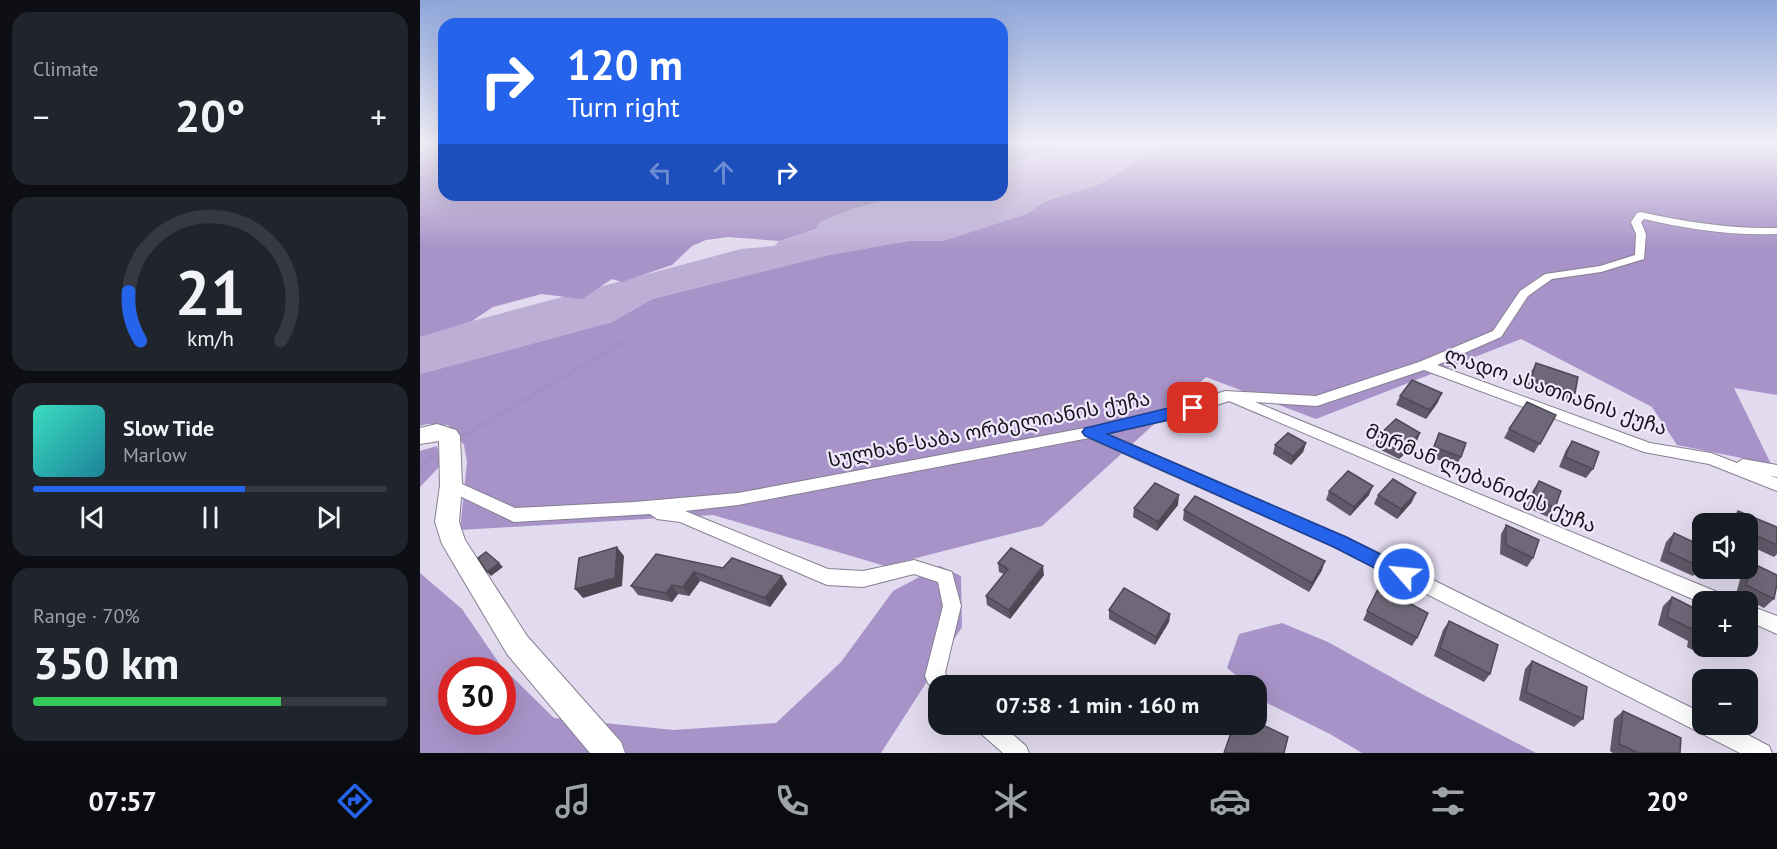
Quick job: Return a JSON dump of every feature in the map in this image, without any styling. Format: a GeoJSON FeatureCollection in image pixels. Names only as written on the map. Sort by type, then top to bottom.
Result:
{"type":"FeatureCollection","features":[{"type":"Feature","properties":{"kind":"street","name":"სულხან-საბა ორბელიანის ქუჩა"},"geometry":{"type":"LineString","coordinates":[[451,485],[514,515],[634,509],[738,499],[1090,432],[1177,413],[1225,396],[1317,401],[1424,365],[1497,334],[1524,294],[1549,276],[1601,269],[1640,257],[1641,234],[1636,222],[1641,215],[1693,227],[1743,233],[1777,231]]}},
{"type":"Feature","properties":{"kind":"street","name":"ლადო ასათიანის ქუჩა"},"geometry":{"type":"LineString","coordinates":[[1424,365],[1649,448],[1711,459],[1777,485]]}},
{"type":"Feature","properties":{"kind":"street","name":"მურმან ლებანიძეს ქუჩა"},"geometry":{"type":"LineString","coordinates":[[1225,396],[1695,591]]}},
{"type":"Feature","properties":{"kind":"street"},"geometry":{"type":"LineString","coordinates":[[420,436],[437,432],[449,436],[451,485],[447,522],[454,544],[517,645],[610,753]]}},
{"type":"Feature","properties":{"kind":"street"},"geometry":{"type":"LineString","coordinates":[[1090,432],[1340,542],[1692,718]]}},
{"type":"Feature","properties":{"kind":"street"},"geometry":{"type":"LineString","coordinates":[[1711,459],[1777,471]]}},
{"type":"Feature","properties":{"kind":"street"},"geometry":{"type":"LineString","coordinates":[[634,509],[682,516],[827,577],[863,579],[914,567],[946,577],[952,606],[935,675]]}},
{"type":"Feature","properties":{"kind":"street"},"geometry":{"type":"LineString","coordinates":[[1758,617],[1777,625]]}},
{"type":"Feature","properties":{"kind":"street"},"geometry":{"type":"LineString","coordinates":[[999,735],[1019,753]]}},
{"type":"Feature","properties":{"kind":"street"},"geometry":{"type":"LineString","coordinates":[[1726,735],[1762,753]]}},
{"type":"Feature","properties":{"kind":"shaded area"},"geometry":{"type":"Polygon","coordinates":[[[420,178],[438,178],[438,201],[884,201],[855,208],[820,222],[816,229],[779,241],[728,237],[706,240],[692,246],[672,265],[622,282],[612,279],[582,299],[542,294],[493,307],[472,321],[420,337],[420,178]]]}},
{"type":"Feature","properties":{"kind":"shaded area"},"geometry":{"type":"Polygon","coordinates":[[[1008,178],[1110,178],[1098,185],[1046,201],[1026,214],[943,241],[908,241],[829,255],[652,299],[612,322],[420,374],[420,335],[741,249],[774,246],[779,241],[816,229],[820,222],[855,208],[884,201],[1008,201],[1008,178]]]}},
{"type":"Feature","properties":{"kind":"shaded area"},"geometry":{"type":"Polygon","coordinates":[[[1110,178],[1777,178],[1777,395],[1734,388],[1771,464],[1677,445],[1652,407],[1521,339],[1316,419],[1206,377],[1042,526],[885,566],[713,515],[460,530],[467,462],[464,445],[448,425],[420,426],[420,374],[612,322],[652,299],[829,255],[908,241],[943,241],[1026,214],[1046,201],[1098,185],[1110,178]]]}},
{"type":"Feature","properties":{"kind":"shaded area"},"geometry":{"type":"Polygon","coordinates":[[[437,446],[441,465],[420,487],[420,451],[437,446]]]}},
{"type":"Feature","properties":{"kind":"shaded area"},"geometry":{"type":"Polygon","coordinates":[[[940,566],[961,576],[962,627],[931,675],[928,675],[928,680],[881,753],[420,753],[420,573],[462,609],[495,657],[438,657],[438,735],[516,735],[516,681],[554,718],[674,730],[776,723],[841,662],[893,591],[940,566]]]}},
{"type":"Feature","properties":{"kind":"shaded area"},"geometry":{"type":"Polygon","coordinates":[[[1282,623],[1328,642],[1536,753],[1362,753],[1330,734],[1267,703],[1267,675],[1236,675],[1227,668],[1239,634],[1282,623]]]}},
{"type":"Feature","properties":{"kind":"building"},"geometry":{"type":"Polygon","coordinates":[[[1536,363],[1578,377],[1575,393],[1531,379],[1536,363]]]}},
{"type":"Feature","properties":{"kind":"building"},"geometry":{"type":"Polygon","coordinates":[[[1412,380],[1442,393],[1430,410],[1400,396],[1412,380]]]}},
{"type":"Feature","properties":{"kind":"building"},"geometry":{"type":"Polygon","coordinates":[[[1527,402],[1556,415],[1540,444],[1509,429],[1527,402]]]}},
{"type":"Feature","properties":{"kind":"building"},"geometry":{"type":"Polygon","coordinates":[[[1396,419],[1420,433],[1403,450],[1377,437],[1396,419]]]}},
{"type":"Feature","properties":{"kind":"building"},"geometry":{"type":"Polygon","coordinates":[[[1288,433],[1306,443],[1293,456],[1275,445],[1288,433]]]}},
{"type":"Feature","properties":{"kind":"building"},"geometry":{"type":"Polygon","coordinates":[[[1439,433],[1466,443],[1461,457],[1434,447],[1439,433]]]}},
{"type":"Feature","properties":{"kind":"building"},"geometry":{"type":"Polygon","coordinates":[[[1572,441],[1599,452],[1593,469],[1565,457],[1572,441]]]}},
{"type":"Feature","properties":{"kind":"building"},"geometry":{"type":"Polygon","coordinates":[[[1348,471],[1373,486],[1354,507],[1329,491],[1348,471]]]}},
{"type":"Feature","properties":{"kind":"building"},"geometry":{"type":"Polygon","coordinates":[[[1393,479],[1416,493],[1401,509],[1378,495],[1393,479]]]}},
{"type":"Feature","properties":{"kind":"building"},"geometry":{"type":"Polygon","coordinates":[[[1539,481],[1561,491],[1555,508],[1532,497],[1539,481]]]}},
{"type":"Feature","properties":{"kind":"building"},"geometry":{"type":"Polygon","coordinates":[[[1155,483],[1179,495],[1158,522],[1134,508],[1155,483]]]}},
{"type":"Feature","properties":{"kind":"building"},"geometry":{"type":"Polygon","coordinates":[[[1195,496],[1325,561],[1312,583],[1184,510],[1195,496]]]}},
{"type":"Feature","properties":{"kind":"building"},"geometry":{"type":"Polygon","coordinates":[[[1758,519],[1777,527],[1777,545],[1758,536],[1758,519]]]}},
{"type":"Feature","properties":{"kind":"building"},"geometry":{"type":"Polygon","coordinates":[[[1506,525],[1539,540],[1533,558],[1506,545],[1506,525]]]}},
{"type":"Feature","properties":{"kind":"building"},"geometry":{"type":"Polygon","coordinates":[[[1674,533],[1692,541],[1692,563],[1668,552],[1674,533]]]}},
{"type":"Feature","properties":{"kind":"building"},"geometry":{"type":"Polygon","coordinates":[[[617,547],[615,578],[575,589],[579,558],[617,547]]]}},
{"type":"Feature","properties":{"kind":"building"},"geometry":{"type":"Polygon","coordinates":[[[1011,548],[1043,566],[1009,610],[986,596],[1008,569],[998,563],[1011,548]]]}},
{"type":"Feature","properties":{"kind":"building"},"geometry":{"type":"Polygon","coordinates":[[[486,552],[499,563],[487,572],[478,558],[486,552]]]}},
{"type":"Feature","properties":{"kind":"building"},"geometry":{"type":"Polygon","coordinates":[[[656,554],[723,568],[732,558],[782,576],[765,598],[694,572],[683,587],[672,585],[666,593],[631,586],[656,554]]]}},
{"type":"Feature","properties":{"kind":"building"},"geometry":{"type":"Polygon","coordinates":[[[1758,566],[1777,575],[1774,599],[1746,585],[1748,579],[1758,579],[1758,566]]]}},
{"type":"Feature","properties":{"kind":"building"},"geometry":{"type":"Polygon","coordinates":[[[1379,587],[1428,613],[1417,638],[1367,611],[1379,587]]]}},
{"type":"Feature","properties":{"kind":"building"},"geometry":{"type":"Polygon","coordinates":[[[1124,588],[1170,614],[1156,637],[1109,610],[1124,588]]]}},
{"type":"Feature","properties":{"kind":"building"},"geometry":{"type":"Polygon","coordinates":[[[1672,597],[1692,607],[1692,629],[1667,617],[1672,597]]]}},
{"type":"Feature","properties":{"kind":"building"},"geometry":{"type":"Polygon","coordinates":[[[1449,621],[1498,645],[1490,674],[1440,648],[1449,621]]]}},
{"type":"Feature","properties":{"kind":"building"},"geometry":{"type":"Polygon","coordinates":[[[1532,661],[1587,687],[1583,719],[1526,692],[1532,661]]]}},
{"type":"Feature","properties":{"kind":"building"},"geometry":{"type":"Polygon","coordinates":[[[1623,711],[1681,738],[1680,753],[1638,753],[1619,744],[1623,711]]]}},
{"type":"Feature","properties":{"kind":"building"},"geometry":{"type":"Polygon","coordinates":[[[1267,727],[1288,737],[1284,753],[1224,753],[1230,735],[1267,735],[1267,727]]]}},
{"type":"Feature","properties":{"kind":"waterway"},"geometry":{"type":"LineString","coordinates":[[458,439],[625,341]]}},
{"type":"Feature","properties":{"kind":"waterway"},"geometry":{"type":"LineString","coordinates":[[420,467],[434,456]]}},
{"type":"Feature","properties":{"kind":"route"},"geometry":{"type":"LineString","coordinates":[[1193,408],[1090,432],[1340,542],[1404,574]]}}]}
